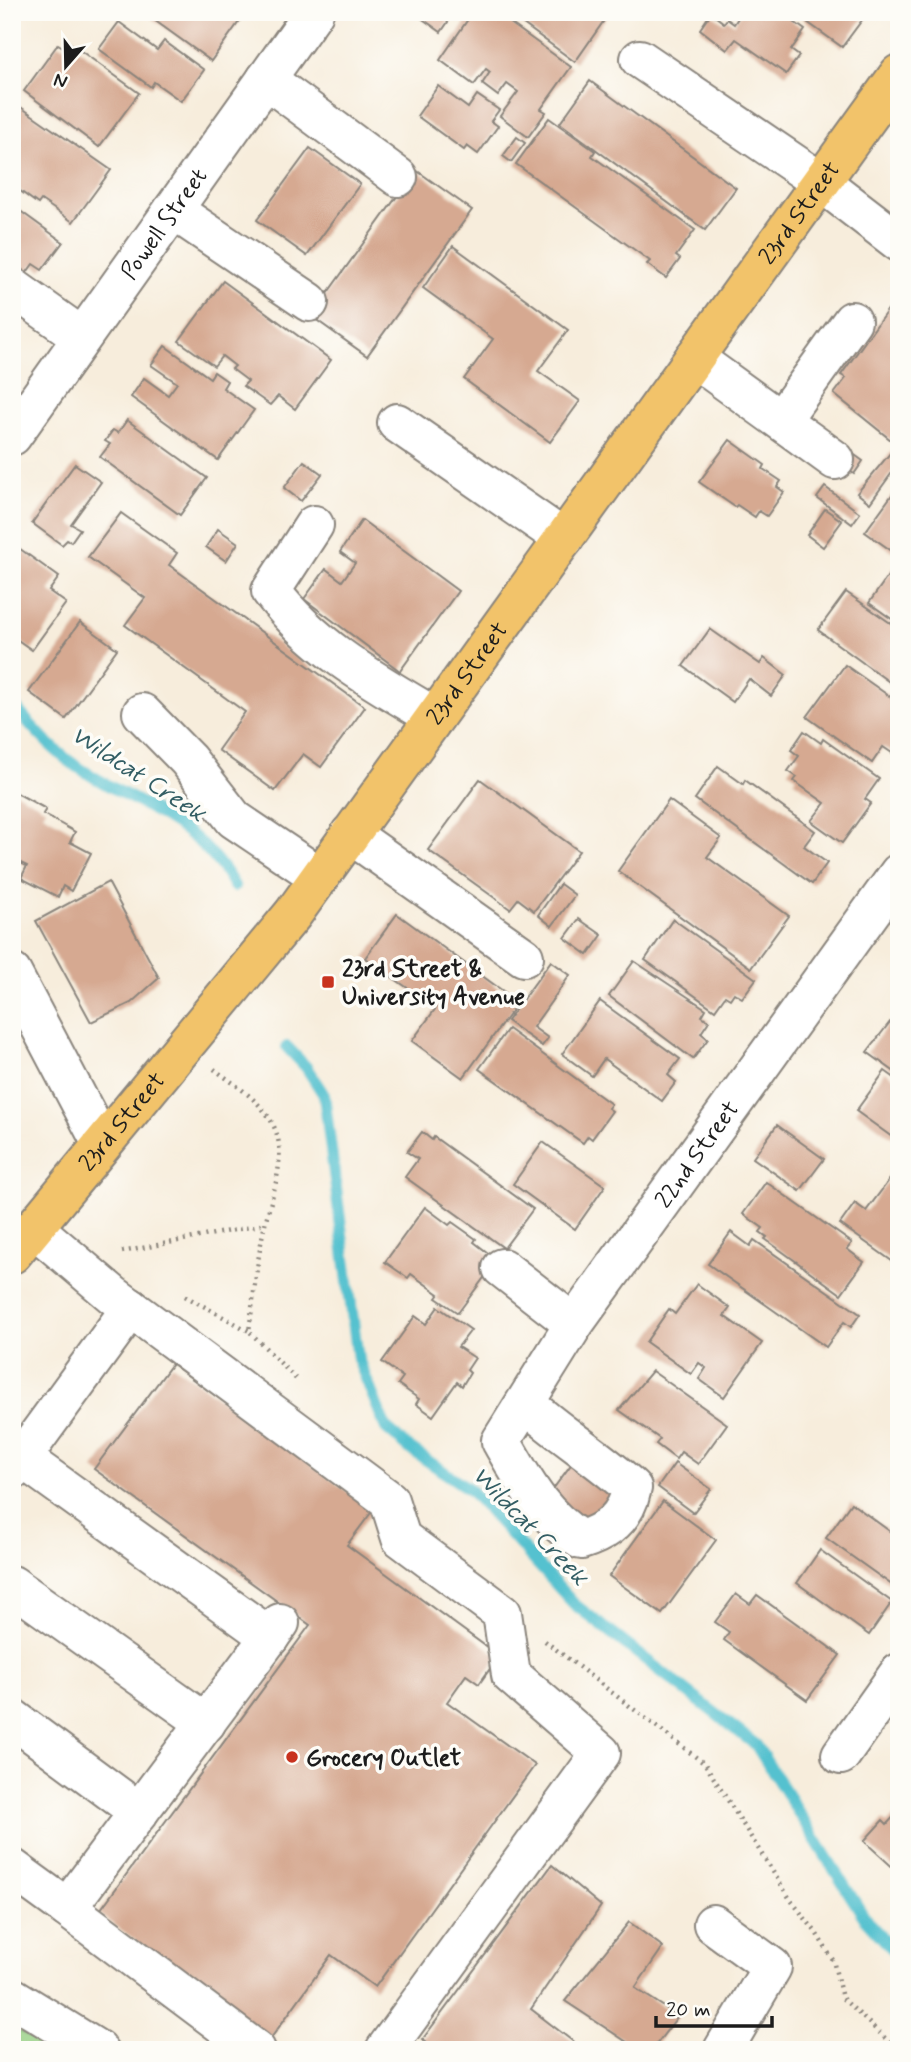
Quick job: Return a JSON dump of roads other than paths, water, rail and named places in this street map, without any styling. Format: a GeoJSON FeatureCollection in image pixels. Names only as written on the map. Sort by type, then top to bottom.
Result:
{"type":"FeatureCollection","features":[{"type":"Feature","properties":{"kind":"main road","name":"23rd Street"},"geometry":{"type":"LineString","coordinates":[[23,1241],[293,914],[899,74]]}},
{"type":"Feature","properties":{"kind":"street","name":"Powell Street"},"geometry":{"type":"LineString","coordinates":[[12,436],[314,12]]}},
{"type":"Feature","properties":{"kind":"street"},"geometry":{"type":"LineString","coordinates":[[639,59],[821,182],[899,242]]}},
{"type":"Feature","properties":{"kind":"street"},"geometry":{"type":"LineString","coordinates":[[266,79],[398,177]]}},
{"type":"Feature","properties":{"kind":"street"},"geometry":{"type":"LineString","coordinates":[[173,210],[309,302]]}},
{"type":"Feature","properties":{"kind":"street"},"geometry":{"type":"LineString","coordinates":[[12,287],[82,337]]}},
{"type":"Feature","properties":{"kind":"street"},"geometry":{"type":"LineString","coordinates":[[781,420],[852,321]]}},
{"type":"Feature","properties":{"kind":"street"},"geometry":{"type":"LineString","coordinates":[[694,358],[835,460]]}},
{"type":"Feature","properties":{"kind":"street"},"geometry":{"type":"LineString","coordinates":[[397,423],[564,539]]}},
{"type":"Feature","properties":{"kind":"street"},"geometry":{"type":"LineString","coordinates":[[314,525],[271,591],[291,618],[350,667],[435,717]]}},
{"type":"Feature","properties":{"kind":"street"},"geometry":{"type":"LineString","coordinates":[[142,713],[188,760],[234,818],[320,877]]}},
{"type":"Feature","properties":{"kind":"street"},"geometry":{"type":"LineString","coordinates":[[351,834],[524,957]]}},
{"type":"Feature","properties":{"kind":"street","name":"22nd Street"},"geometry":{"type":"LineString","coordinates":[[525,1403],[557,1432],[606,1464],[632,1488],[629,1503],[606,1533],[581,1540],[557,1525],[536,1499],[500,1441],[574,1324],[899,873]]}},
{"type":"Feature","properties":{"kind":"street"},"geometry":{"type":"LineString","coordinates":[[16,988],[102,1144]]}},
{"type":"Feature","properties":{"kind":"street"},"geometry":{"type":"LineString","coordinates":[[23,1241],[131,1308],[388,1500],[401,1538],[502,1613],[511,1675],[601,1753],[386,2050]]}},
{"type":"Feature","properties":{"kind":"street"},"geometry":{"type":"LineString","coordinates":[[502,1268],[574,1324]]}},
{"type":"Feature","properties":{"kind":"street"},"geometry":{"type":"LineString","coordinates":[[67,1908],[275,1630],[16,1460],[131,1308]]}},
{"type":"Feature","properties":{"kind":"street"},"geometry":{"type":"LineString","coordinates":[[12,1585],[206,1723]]}},
{"type":"Feature","properties":{"kind":"street"},"geometry":{"type":"LineString","coordinates":[[841,1755],[899,1673]]}},
{"type":"Feature","properties":{"kind":"street"},"geometry":{"type":"LineString","coordinates":[[12,1718],[139,1812]]}},
{"type":"Feature","properties":{"kind":"street"},"geometry":{"type":"LineString","coordinates":[[12,1868],[256,2050]]}},
{"type":"Feature","properties":{"kind":"street"},"geometry":{"type":"LineString","coordinates":[[713,1924],[772,1967],[723,2050]]}},
{"type":"Feature","properties":{"kind":"street"},"geometry":{"type":"LineString","coordinates":[[12,1997],[98,2050]]}},
{"type":"Feature","properties":{"kind":"waterway","name":"Wildcat Creek"},"geometry":{"type":"LineString","coordinates":[[12,703],[39,734],[69,761],[181,827],[218,862],[234,886]]}},
{"type":"Feature","properties":{"kind":"waterway","name":"Wildcat Creek"},"geometry":{"type":"LineString","coordinates":[[287,1047],[306,1067],[324,1095],[358,1359],[386,1428],[409,1448],[469,1489],[574,1604],[756,1745],[866,1920],[899,1956]]}},
{"type":"Feature","properties":{"kind":"place","name":"23rd Street & University Avenue"},"geometry":{"type":"Point","coordinates":[328,982]}},
{"type":"Feature","properties":{"kind":"place","name":"Grocery Outlet"},"geometry":{"type":"Point","coordinates":[292,1757]}}]}
